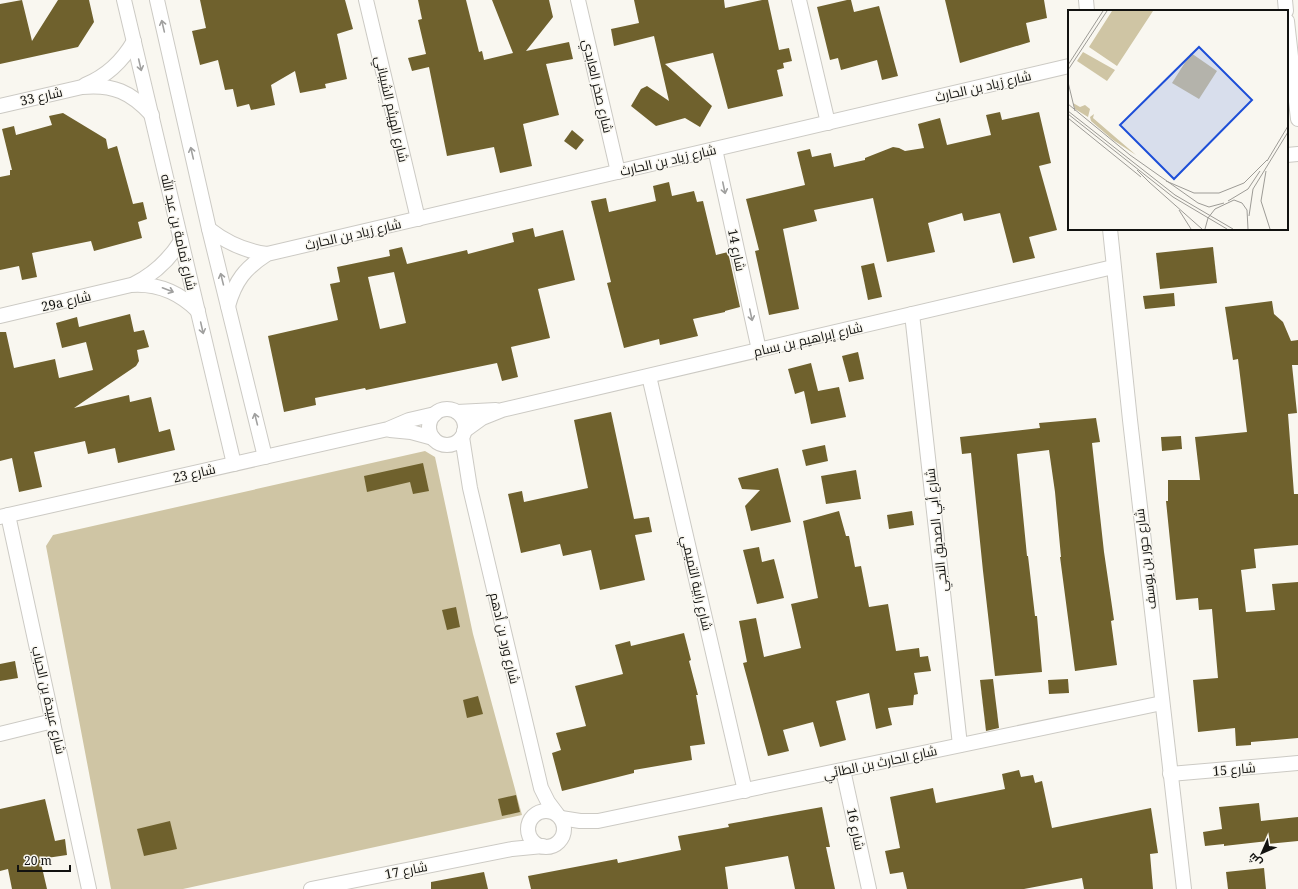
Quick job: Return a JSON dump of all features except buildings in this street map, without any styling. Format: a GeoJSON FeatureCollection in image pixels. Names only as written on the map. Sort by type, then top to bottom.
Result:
{"type":"FeatureCollection","features":[{"type":"Feature","properties":{"kind":"street","name":"شارع ثمامة بن عبد الله"},"geometry":{"type":"LineString","coordinates":[[124,0],[234,464]]}},
{"type":"Feature","properties":{"kind":"street"},"geometry":{"type":"LineString","coordinates":[[157,0],[209,230],[265,457]]}},
{"type":"Feature","properties":{"kind":"street","name":"شارع الهيثم الشيباني"},"geometry":{"type":"LineString","coordinates":[[366,0],[418,219]]}},
{"type":"Feature","properties":{"kind":"street","name":"شارع صخر العابدي"},"geometry":{"type":"LineString","coordinates":[[578,0],[618,172]]}},
{"type":"Feature","properties":{"kind":"street"},"geometry":{"type":"LineString","coordinates":[[799,0],[828,123]]}},
{"type":"Feature","properties":{"kind":"street"},"geometry":{"type":"LineString","coordinates":[[1086,0],[1087,10]]}},
{"type":"Feature","properties":{"kind":"street"},"geometry":{"type":"LineString","coordinates":[[1284,0],[1286,10]]}},
{"type":"Feature","properties":{"kind":"street"},"geometry":{"type":"LineString","coordinates":[[1288,25],[1295,56],[1298,119]]}},
{"type":"Feature","properties":{"kind":"street","name":"شارع 33"},"geometry":{"type":"LineString","coordinates":[[82,87],[107,74],[127,53],[134,41]]}},
{"type":"Feature","properties":{"kind":"street","name":"شارع زياد بن الحارث"},"geometry":{"type":"LineString","coordinates":[[228,306],[238,281],[246,270],[267,254],[1068,66]]}},
{"type":"Feature","properties":{"kind":"street","name":"شارع 33"},"geometry":{"type":"LineString","coordinates":[[0,106],[82,87],[95,86],[108,87],[133,97],[152,115]]}},
{"type":"Feature","properties":{"kind":"street","name":"شارع 14"},"geometry":{"type":"LineString","coordinates":[[715,149],[759,350]]}},
{"type":"Feature","properties":{"kind":"street"},"geometry":{"type":"LineString","coordinates":[[1288,155],[1298,154]]}},
{"type":"Feature","properties":{"kind":"street","name":"شارع زياد بن الحارث"},"geometry":{"type":"LineString","coordinates":[[209,230],[242,248],[267,254]]}},
{"type":"Feature","properties":{"kind":"street","name":"شارع حور بن يوسف"},"geometry":{"type":"LineString","coordinates":[[1110,230],[1113,267],[1184,889]]}},
{"type":"Feature","properties":{"kind":"street","name":"29a شارع"},"geometry":{"type":"LineString","coordinates":[[131,285],[143,279],[160,267],[174,252],[181,241]]}},
{"type":"Feature","properties":{"kind":"street","name":"شارع إبراهيم بن بسام"},"geometry":{"type":"LineString","coordinates":[[463,434],[482,418],[502,410],[1113,267]]}},
{"type":"Feature","properties":{"kind":"street","name":"29a شارع"},"geometry":{"type":"LineString","coordinates":[[0,316],[131,285],[144,284],[168,289],[189,302],[198,311]]}},
{"type":"Feature","properties":{"kind":"street","name":"شارع أبي الصديق النجي"},"geometry":{"type":"LineString","coordinates":[[912,314],[960,746]]}},
{"type":"Feature","properties":{"kind":"street","name":"شارع رابية التميمي"},"geometry":{"type":"LineString","coordinates":[[649,376],[746,791]]}},
{"type":"Feature","properties":{"kind":"street"},"geometry":{"type":"LineString","coordinates":[[446,409],[457,412],[462,417],[465,424],[463,434],[457,442],[451,444],[439,441],[430,432],[429,426],[434,414],[440,410],[446,409]]}},
{"type":"Feature","properties":{"kind":"street","name":"شارع إبراهيم بن بسام"},"geometry":{"type":"LineString","coordinates":[[457,412],[502,410]]}},
{"type":"Feature","properties":{"kind":"street","name":"شارع 23"},"geometry":{"type":"LineString","coordinates":[[4,516],[388,429],[409,420],[434,414]]}},
{"type":"Feature","properties":{"kind":"street","name":"شارع 23"},"geometry":{"type":"LineString","coordinates":[[388,429],[411,432],[439,441]]}},
{"type":"Feature","properties":{"kind":"street","name":"شارع ورد بن أدهم"},"geometry":{"type":"LineString","coordinates":[[463,434],[466,471],[541,788],[548,802],[559,816]]}},
{"type":"Feature","properties":{"kind":"street","name":"شارع ورد بن أدهم"},"geometry":{"type":"LineString","coordinates":[[439,441],[457,462],[470,488]]}},
{"type":"Feature","properties":{"kind":"street","name":"شارع عبيدة بن الحباب"},"geometry":{"type":"LineString","coordinates":[[4,516],[53,721],[90,888]]}},
{"type":"Feature","properties":{"kind":"street","name":"شارع الحارث بن الطائي"},"geometry":{"type":"LineString","coordinates":[[559,816],[580,821],[598,821],[1162,703]]}},
{"type":"Feature","properties":{"kind":"street"},"geometry":{"type":"LineString","coordinates":[[0,734],[53,721]]}},
{"type":"Feature","properties":{"kind":"street","name":"شارع 15"},"geometry":{"type":"LineString","coordinates":[[1170,774],[1298,763]]}},
{"type":"Feature","properties":{"kind":"street","name":"شارع 16"},"geometry":{"type":"LineString","coordinates":[[843,770],[869,889]]}},
{"type":"Feature","properties":{"kind":"street","name":"شارع ورد بن أدهم"},"geometry":{"type":"LineString","coordinates":[[536,814],[541,788]]}},
{"type":"Feature","properties":{"kind":"street"},"geometry":{"type":"LineString","coordinates":[[547,811],[559,816],[564,828],[561,839],[553,845],[538,845],[530,837],[529,827],[533,817],[536,814],[547,811]]}},
{"type":"Feature","properties":{"kind":"street","name":"شارع الحارث بن الطائي"},"geometry":{"type":"LineString","coordinates":[[561,839],[598,821]]}},
{"type":"Feature","properties":{"kind":"street","name":"شارع 17"},"geometry":{"type":"LineString","coordinates":[[501,851],[516,840],[529,827]]}},
{"type":"Feature","properties":{"kind":"street","name":"شارع 17"},"geometry":{"type":"LineString","coordinates":[[311,889],[334,887],[522,847],[543,846]]}},
{"type":"Feature","properties":{"kind":"shaded area"},"geometry":{"type":"Polygon","coordinates":[[[425,451],[435,457],[473,634],[522,815],[183,889],[111,889],[46,546],[53,535],[425,451]]]}}]}
